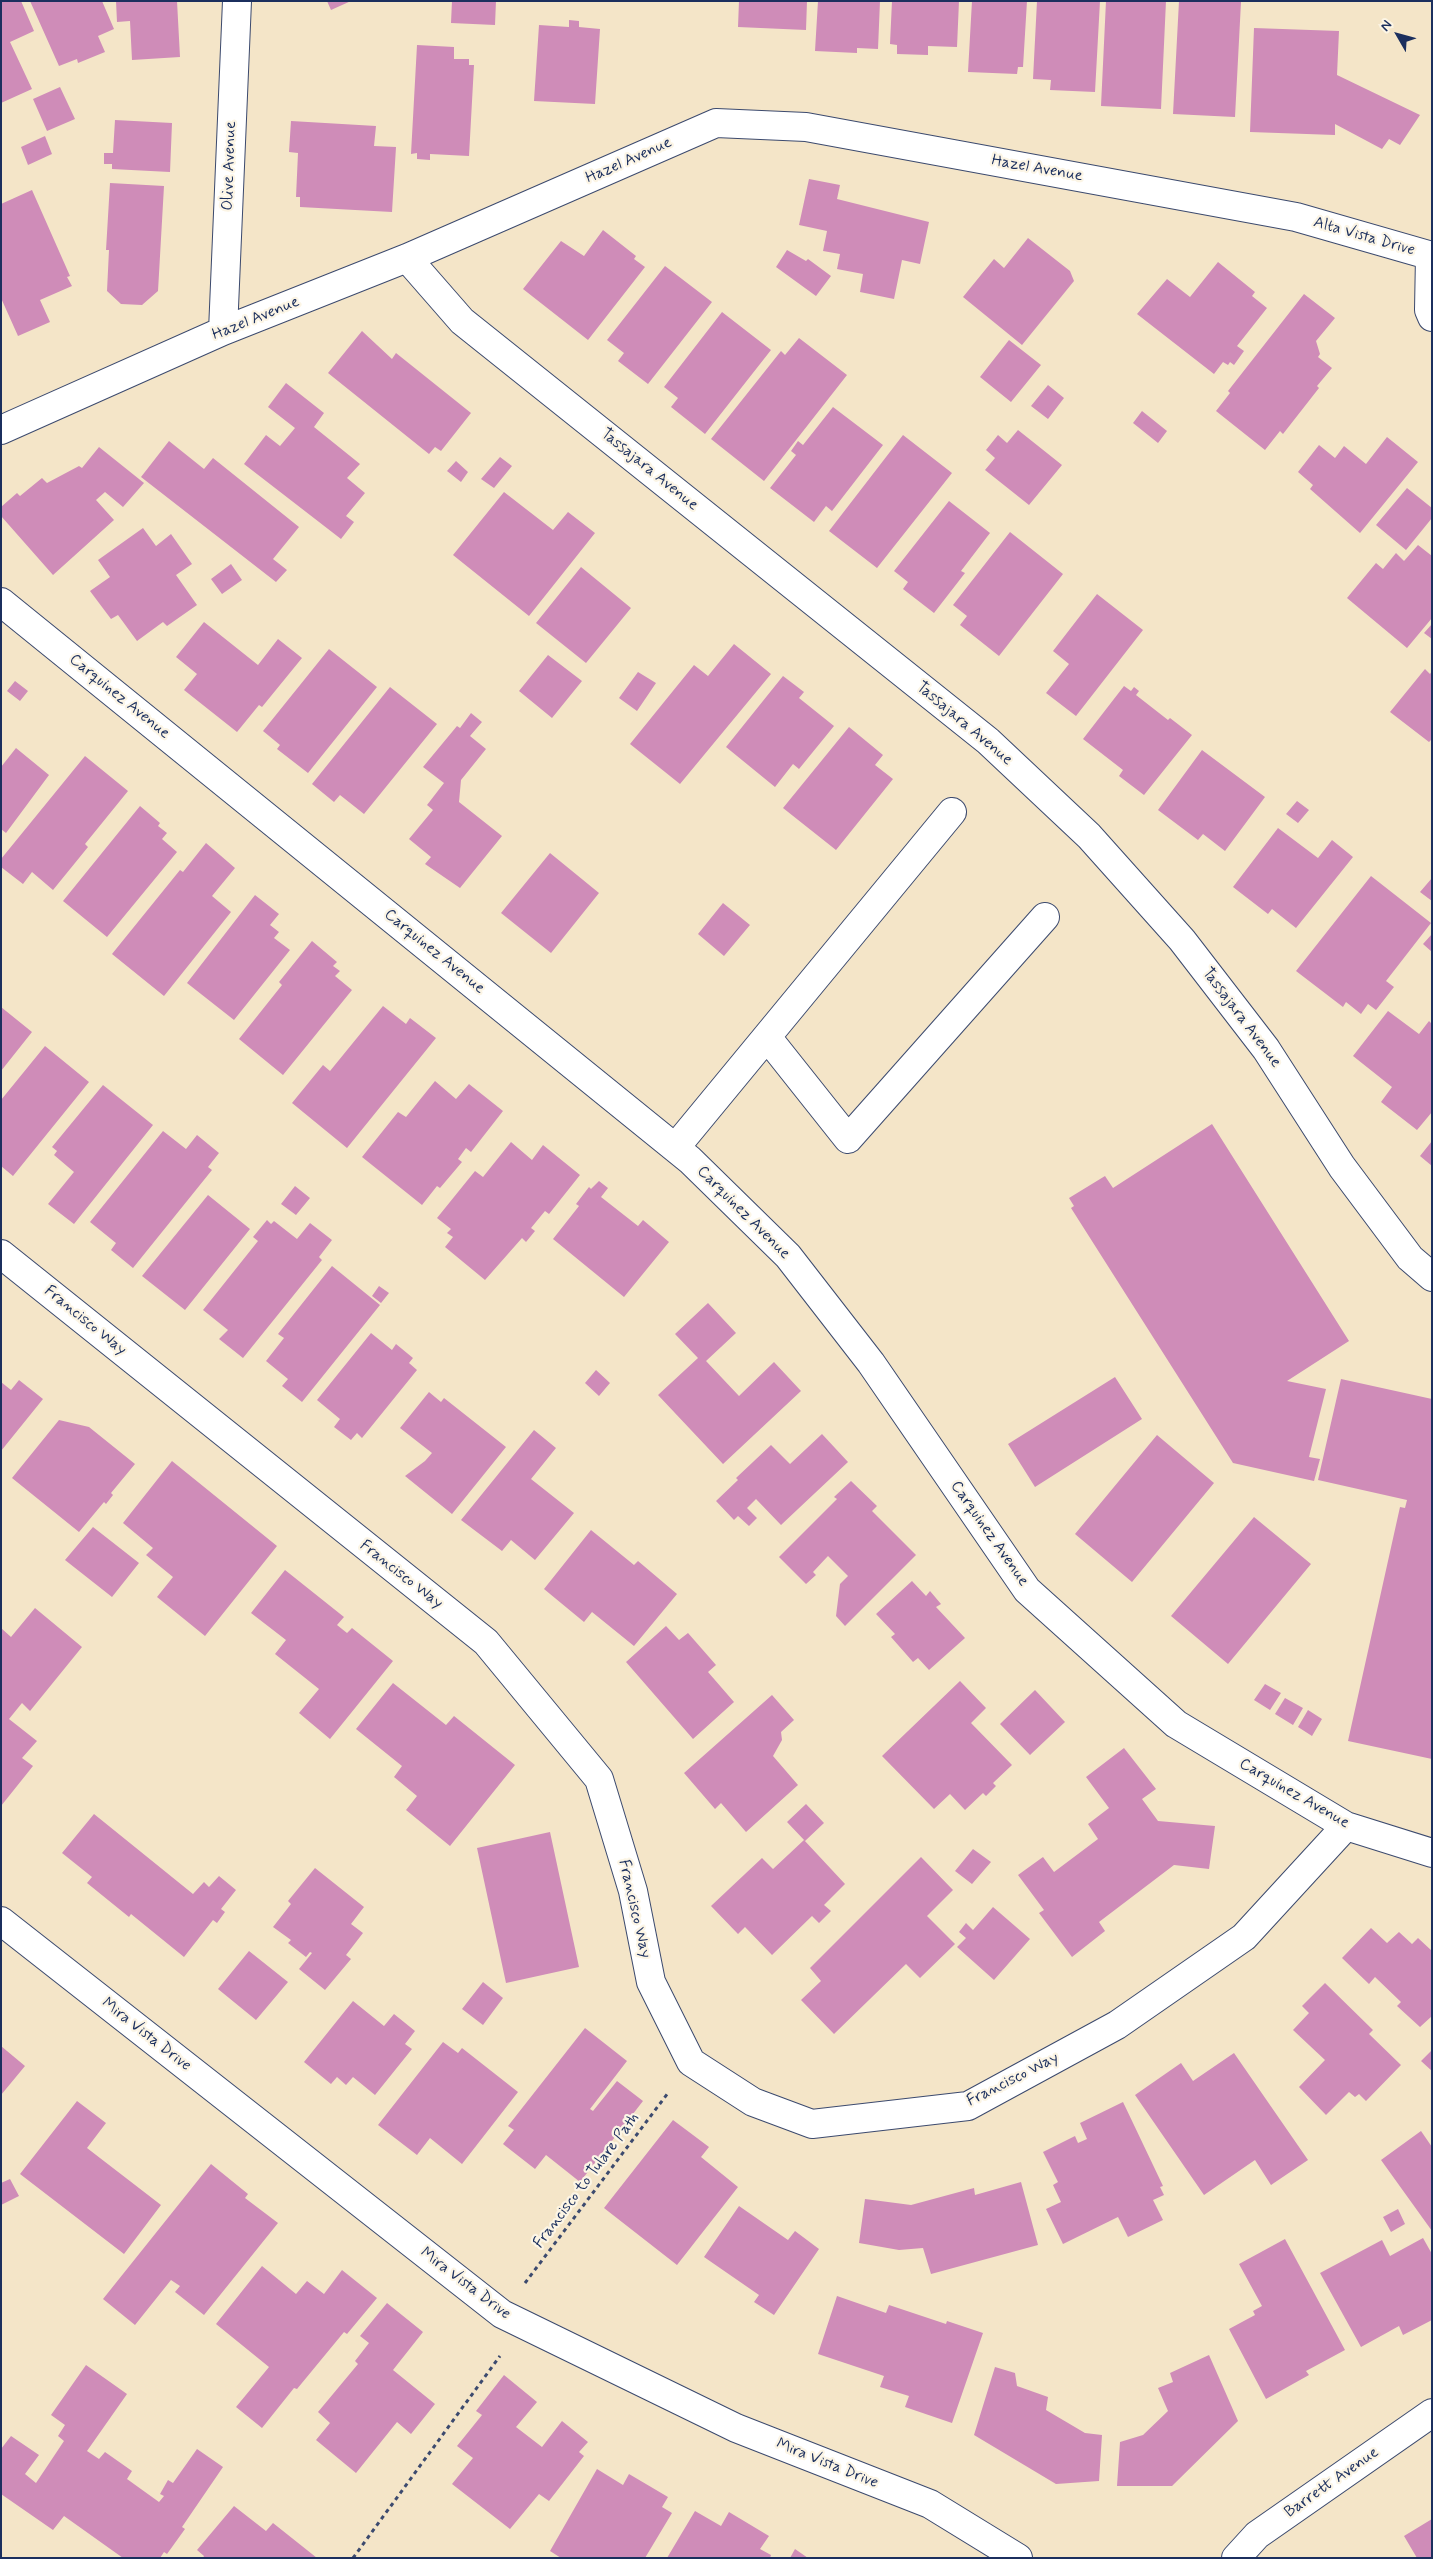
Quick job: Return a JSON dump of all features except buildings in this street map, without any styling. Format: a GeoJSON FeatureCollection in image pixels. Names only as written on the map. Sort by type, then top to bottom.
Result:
{"type":"FeatureCollection","features":[{"type":"Feature","properties":{"kind":"street","name":"Olive Avenue"},"geometry":{"type":"LineString","coordinates":[[223,331],[237,1]]}},
{"type":"Feature","properties":{"kind":"street","name":"Hazel Avenue"},"geometry":{"type":"LineString","coordinates":[[1,430],[223,331],[408,258],[716,123],[806,127],[1296,217]]}},
{"type":"Feature","properties":{"kind":"street","name":"Alta Vista Drive"},"geometry":{"type":"LineString","coordinates":[[1296,217],[1431,256]]}},
{"type":"Feature","properties":{"kind":"street"},"geometry":{"type":"LineString","coordinates":[[1431,256],[1429,310],[1432,317]]}},
{"type":"Feature","properties":{"kind":"street","name":"Tassajara Avenue"},"geometry":{"type":"LineString","coordinates":[[408,258],[462,321],[988,741],[1090,836],[1182,940],[1266,1049],[1342,1167],[1410,1258],[1432,1277]]}},
{"type":"Feature","properties":{"kind":"street","name":"Carquinez Avenue"},"geometry":{"type":"LineString","coordinates":[[1,602],[690,1160],[788,1256],[871,1364],[1027,1590],[1176,1724],[1346,1826],[1432,1853]]}},
{"type":"Feature","properties":{"kind":"street"},"geometry":{"type":"LineString","coordinates":[[675,1148],[952,812]]}},
{"type":"Feature","properties":{"kind":"street"},"geometry":{"type":"LineString","coordinates":[[767,1037],[848,1140],[1046,917]]}},
{"type":"Feature","properties":{"kind":"street","name":"Francisco Way"},"geometry":{"type":"LineString","coordinates":[[1,1254],[486,1642],[599,1779],[633,1891],[651,1982],[691,2062],[754,2102],[812,2124],[968,2106],[1117,2025],[1244,1937],[1346,1826]]}},
{"type":"Feature","properties":{"kind":"street","name":"Mira Vista Drive"},"geometry":{"type":"LineString","coordinates":[[1,1921],[512,2320],[736,2428],[930,2504],[1018,2558]]}},
{"type":"Feature","properties":{"kind":"street","name":"Barrett Avenue"},"geometry":{"type":"LineString","coordinates":[[1236,2558],[1258,2535],[1432,2413]]}},
{"type":"Feature","properties":{"kind":"path","name":"Francisco to Tulare Path"},"geometry":{"type":"LineString","coordinates":[[353,2558],[512,2320],[691,2062]]}}]}
